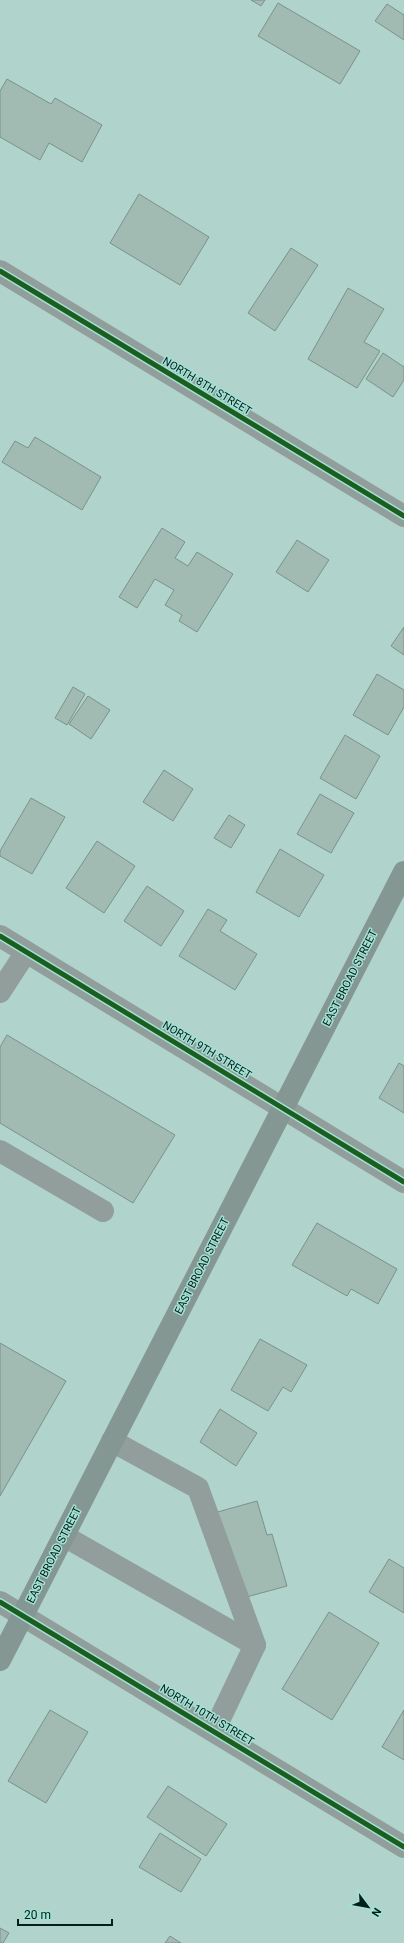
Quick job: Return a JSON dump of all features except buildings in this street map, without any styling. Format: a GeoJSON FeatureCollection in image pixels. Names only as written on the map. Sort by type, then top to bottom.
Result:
{"type":"FeatureCollection","features":[{"type":"Feature","properties":{"kind":"main road","name":"EAST BROAD STREET"},"geometry":{"type":"LineString","coordinates":[[0,1660],[404,872]]}},
{"type":"Feature","properties":{"kind":"street","name":"NORTH 8TH STREET"},"geometry":{"type":"LineString","coordinates":[[0,271],[404,516]]}},
{"type":"Feature","properties":{"kind":"street","name":"NORTH 9TH STREET"},"geometry":{"type":"LineString","coordinates":[[0,936],[404,1182]]}},
{"type":"Feature","properties":{"kind":"street"},"geometry":{"type":"LineString","coordinates":[[0,992],[26,952]]}},
{"type":"Feature","properties":{"kind":"street"},"geometry":{"type":"LineString","coordinates":[[0,1151],[103,1212]]}},
{"type":"Feature","properties":{"kind":"street"},"geometry":{"type":"LineString","coordinates":[[112,1441],[198,1488],[255,1645],[214,1731]]}},
{"type":"Feature","properties":{"kind":"street"},"geometry":{"type":"LineString","coordinates":[[64,1536],[255,1645]]}},
{"type":"Feature","properties":{"kind":"street","name":"NORTH 10TH STREET"},"geometry":{"type":"LineString","coordinates":[[0,1602],[404,1847]]}},
{"type":"Feature","properties":{"kind":"cycle path"},"geometry":{"type":"LineString","coordinates":[[0,271],[404,516]]}},
{"type":"Feature","properties":{"kind":"cycle path"},"geometry":{"type":"LineString","coordinates":[[0,936],[404,1182]]}},
{"type":"Feature","properties":{"kind":"cycle path"},"geometry":{"type":"LineString","coordinates":[[0,1602],[404,1847]]}}]}
